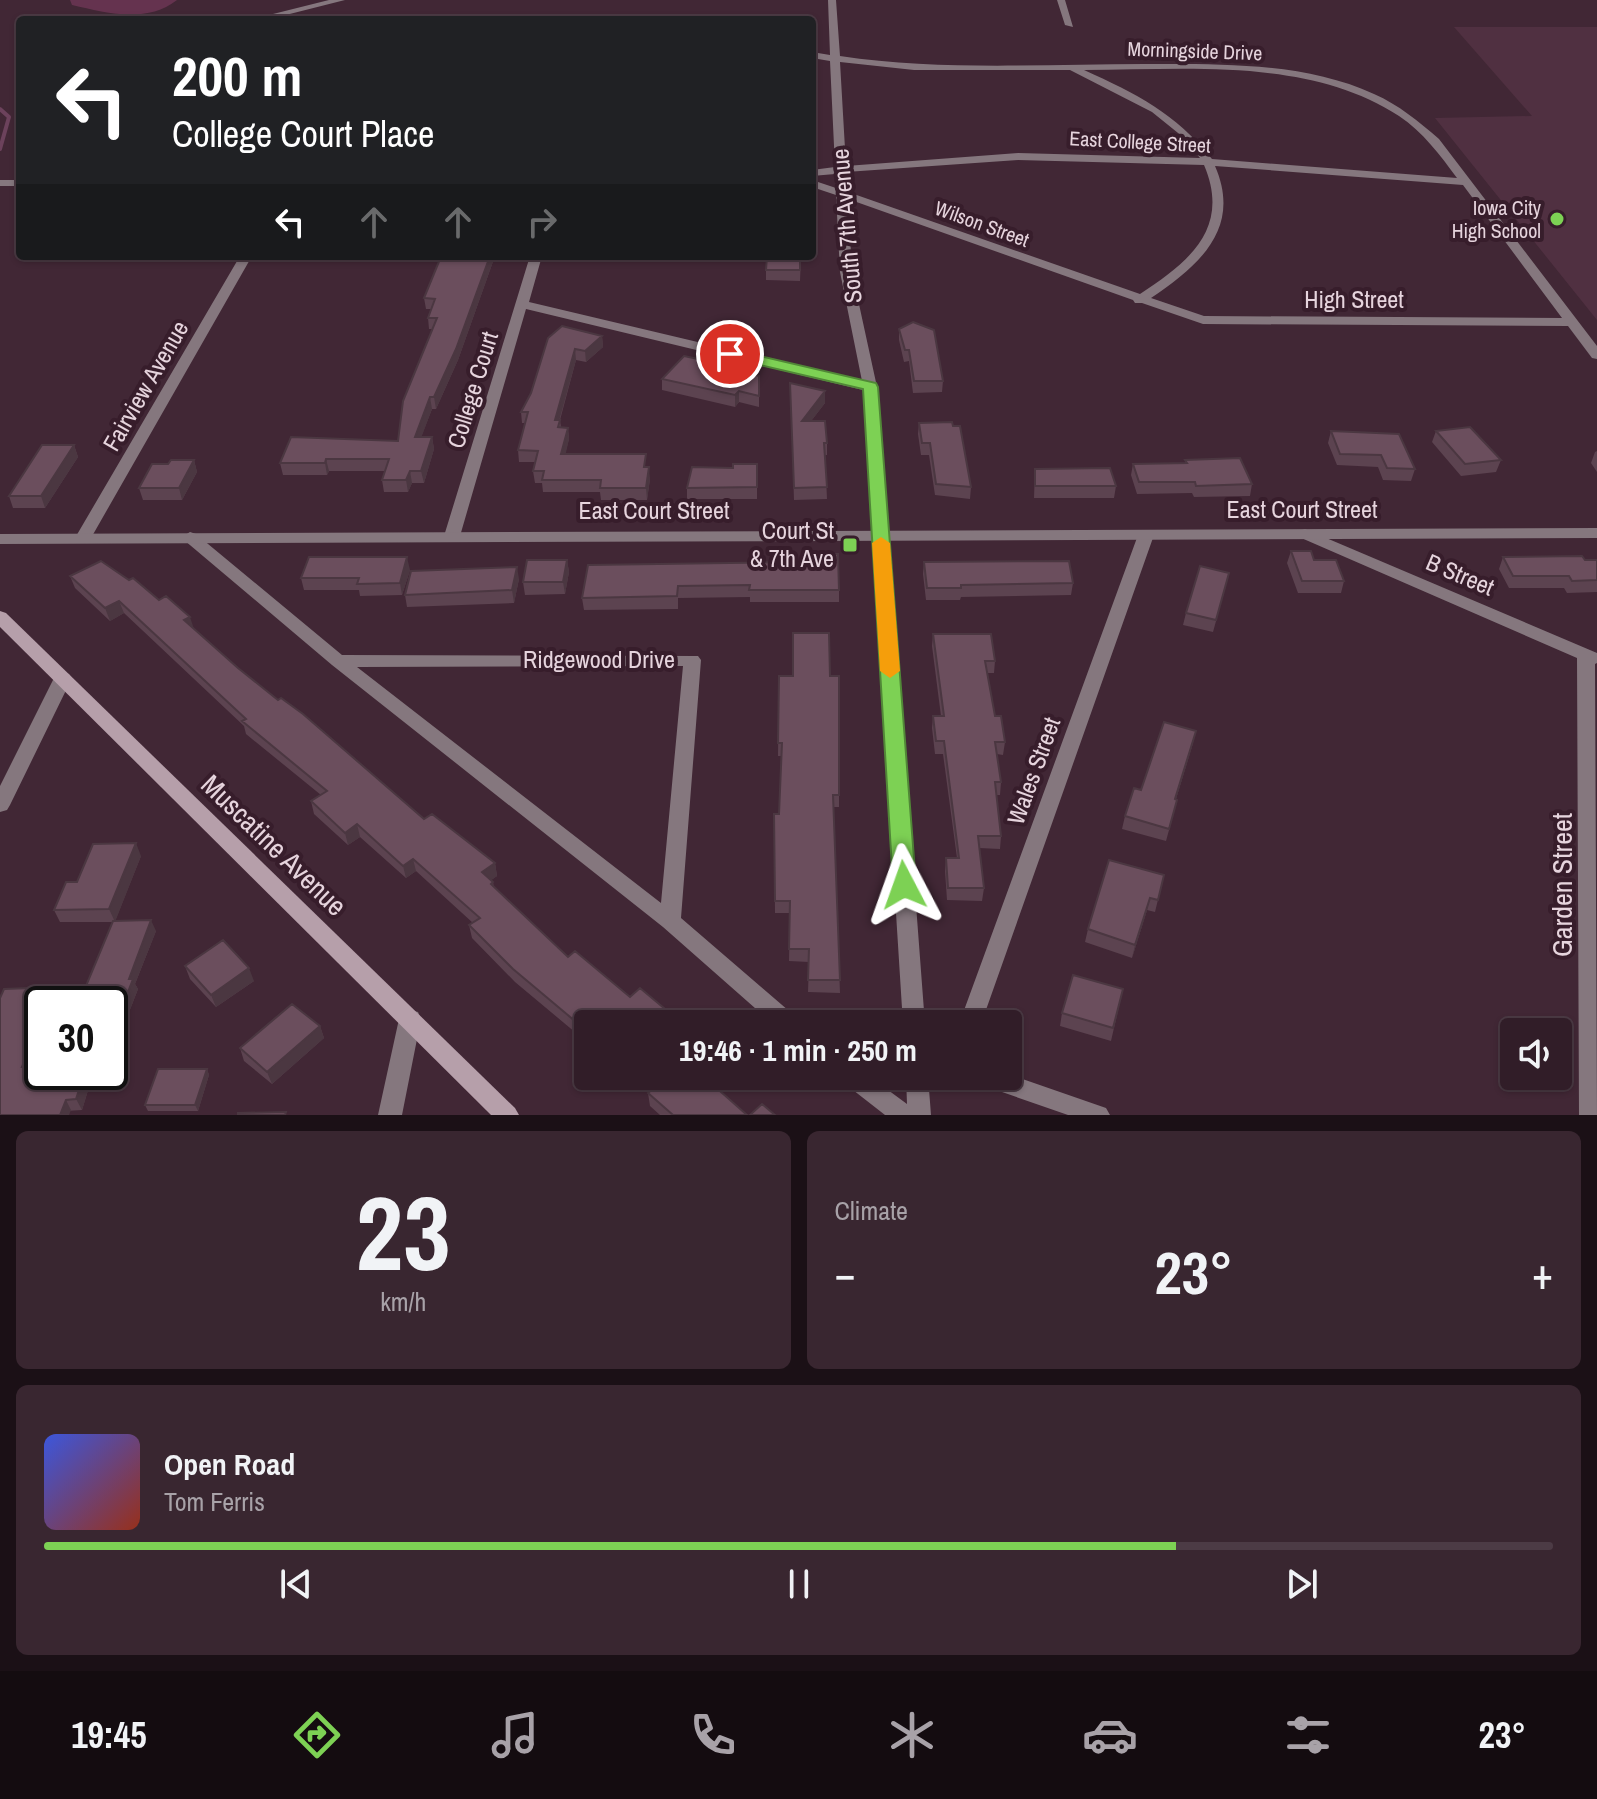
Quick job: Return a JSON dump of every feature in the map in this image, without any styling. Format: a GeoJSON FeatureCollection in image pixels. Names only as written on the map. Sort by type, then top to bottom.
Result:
{"type":"FeatureCollection","features":[{"type":"Feature","properties":{"kind":"main road","name":"Muscatine Avenue"},"geometry":{"type":"LineString","coordinates":[[0,617],[507,1115]]}},
{"type":"Feature","properties":{"kind":"street"},"geometry":{"type":"LineString","coordinates":[[271,16],[341,0]]}},
{"type":"Feature","properties":{"kind":"street","name":"South 7th Avenue"},"geometry":{"type":"LineString","coordinates":[[832,0],[846,272],[870,387],[913,1010]]}},
{"type":"Feature","properties":{"kind":"street"},"geometry":{"type":"LineString","coordinates":[[1061,0],[1070,25]]}},
{"type":"Feature","properties":{"kind":"street","name":"Morningside Drive"},"geometry":{"type":"LineString","coordinates":[[816,56],[912,67],[1230,67],[1325,82],[1375,99],[1412,119],[1435,141],[1597,355]]}},
{"type":"Feature","properties":{"kind":"street"},"geometry":{"type":"LineString","coordinates":[[1069,67],[1154,109],[1193,140],[1212,164],[1221,190],[1221,207],[1209,241],[1179,274],[1139,300]]}},
{"type":"Feature","properties":{"kind":"street","name":"East College Street"},"geometry":{"type":"LineString","coordinates":[[816,172],[1007,156],[1099,157],[1467,182]]}},
{"type":"Feature","properties":{"kind":"street","name":"Wilson Street"},"geometry":{"type":"LineString","coordinates":[[816,184],[1139,300]]}},
{"type":"Feature","properties":{"kind":"street","name":"Fairview Avenue"},"geometry":{"type":"LineString","coordinates":[[83,538],[244,260]]}},
{"type":"Feature","properties":{"kind":"street","name":"College Court"},"geometry":{"type":"LineString","coordinates":[[452,536],[535,260]]}},
{"type":"Feature","properties":{"kind":"street","name":"High Street"},"geometry":{"type":"LineString","coordinates":[[1139,300],[1182,315],[1226,322],[1572,322]]}},
{"type":"Feature","properties":{"kind":"street"},"geometry":{"type":"LineString","coordinates":[[521,304],[870,387]]}},
{"type":"Feature","properties":{"kind":"street","name":"East Court Street"},"geometry":{"type":"LineString","coordinates":[[0,539],[1597,533]]}},
{"type":"Feature","properties":{"kind":"street","name":"B Street"},"geometry":{"type":"LineString","coordinates":[[1305,534],[1592,657]]}},
{"type":"Feature","properties":{"kind":"street","name":"Wales Street"},"geometry":{"type":"LineString","coordinates":[[975,1010],[1146,535]]}},
{"type":"Feature","properties":{"kind":"street"},"geometry":{"type":"LineString","coordinates":[[190,537],[338,661],[670,921],[772,1010]]}},
{"type":"Feature","properties":{"kind":"street","name":"Garden Street"},"geometry":{"type":"LineString","coordinates":[[1591,1115],[1592,657]]}},
{"type":"Feature","properties":{"kind":"street","name":"Ridgewood Drive"},"geometry":{"type":"LineString","coordinates":[[338,661],[692,660],[670,921]]}},
{"type":"Feature","properties":{"kind":"street"},"geometry":{"type":"LineString","coordinates":[[0,805],[63,678]]}},
{"type":"Feature","properties":{"kind":"street"},"geometry":{"type":"LineString","coordinates":[[390,1115],[410,1019]]}},
{"type":"Feature","properties":{"kind":"street"},"geometry":{"type":"LineString","coordinates":[[1022,1089],[1098,1115]]}},
{"type":"Feature","properties":{"kind":"street"},"geometry":{"type":"LineString","coordinates":[[870,1090],[903,1115]]}},
{"type":"Feature","properties":{"kind":"street"},"geometry":{"type":"LineString","coordinates":[[918,1090],[919,1115]]}},
{"type":"Feature","properties":{"kind":"shaded area"},"geometry":{"type":"Polygon","coordinates":[[[70,0],[177,0],[152,12],[126,14],[72,5],[70,0]]]}},
{"type":"Feature","properties":{"kind":"shaded area","name":"Iowa City High School"},"geometry":{"type":"Polygon","coordinates":[[[1454,27],[1597,27],[1597,320],[1435,118],[1532,116],[1454,27]]]}},
{"type":"Feature","properties":{"kind":"building"},"geometry":{"type":"Polygon","coordinates":[[[440,260],[489,260],[456,349],[434,397],[430,397],[415,437],[432,437],[421,471],[410,471],[406,480],[382,480],[389,459],[280,463],[291,437],[398,441],[403,401],[437,318],[428,318],[435,299],[424,298],[440,260]]]}},
{"type":"Feature","properties":{"kind":"building"},"geometry":{"type":"Polygon","coordinates":[[[767,260],[800,260],[800,270],[766,270],[767,260]]]}},
{"type":"Feature","properties":{"kind":"building"},"geometry":{"type":"Polygon","coordinates":[[[913,322],[934,330],[943,381],[914,381],[909,350],[905,350],[899,329],[913,322]]]}},
{"type":"Feature","properties":{"kind":"building"},"geometry":{"type":"Polygon","coordinates":[[[562,326],[602,336],[585,351],[575,349],[555,420],[560,420],[558,427],[568,428],[561,454],[646,454],[644,467],[649,467],[646,488],[600,488],[601,480],[542,480],[544,471],[533,471],[538,451],[518,450],[528,412],[521,412],[531,393],[548,338],[562,326]]]}},
{"type":"Feature","properties":{"kind":"building"},"geometry":{"type":"Polygon","coordinates":[[[684,356],[755,371],[753,374],[759,376],[759,396],[739,391],[735,395],[662,379],[684,356]]]}},
{"type":"Feature","properties":{"kind":"building"},"geometry":{"type":"Polygon","coordinates":[[[790,383],[825,391],[802,421],[825,421],[827,487],[794,488],[790,383]]]}},
{"type":"Feature","properties":{"kind":"building"},"geometry":{"type":"Polygon","coordinates":[[[952,422],[953,426],[960,426],[971,487],[936,484],[930,443],[922,443],[919,423],[952,422]]]}},
{"type":"Feature","properties":{"kind":"building"},"geometry":{"type":"Polygon","coordinates":[[[1470,427],[1501,460],[1465,464],[1436,431],[1470,427]]]}},
{"type":"Feature","properties":{"kind":"building"},"geometry":{"type":"Polygon","coordinates":[[[1331,431],[1399,434],[1415,469],[1387,468],[1381,455],[1340,454],[1331,431]]]}},
{"type":"Feature","properties":{"kind":"building"},"geometry":{"type":"Polygon","coordinates":[[[42,445],[74,445],[41,496],[9,496],[42,445]]]}},
{"type":"Feature","properties":{"kind":"building"},"geometry":{"type":"Polygon","coordinates":[[[1240,458],[1252,484],[1196,486],[1195,482],[1139,482],[1133,464],[1187,463],[1185,460],[1240,458]]]}},
{"type":"Feature","properties":{"kind":"building"},"geometry":{"type":"Polygon","coordinates":[[[171,460],[194,460],[179,488],[139,488],[152,464],[168,464],[171,460]]]}},
{"type":"Feature","properties":{"kind":"building"},"geometry":{"type":"Polygon","coordinates":[[[733,464],[757,464],[757,487],[687,488],[692,467],[733,468],[733,464]]]}},
{"type":"Feature","properties":{"kind":"building"},"geometry":{"type":"Polygon","coordinates":[[[1110,468],[1116,486],[1035,486],[1035,469],[1110,468]]]}},
{"type":"Feature","properties":{"kind":"building"},"geometry":{"type":"Polygon","coordinates":[[[1291,551],[1311,551],[1314,560],[1336,560],[1344,581],[1302,581],[1291,551]]]}},
{"type":"Feature","properties":{"kind":"building"},"geometry":{"type":"Polygon","coordinates":[[[806,554],[838,554],[839,590],[749,590],[750,585],[678,586],[677,596],[582,598],[588,565],[806,562],[806,554]]]}},
{"type":"Feature","properties":{"kind":"building"},"geometry":{"type":"Polygon","coordinates":[[[1582,556],[1585,560],[1597,560],[1597,580],[1572,581],[1569,576],[1513,576],[1503,557],[1582,556]]]}},
{"type":"Feature","properties":{"kind":"building"},"geometry":{"type":"Polygon","coordinates":[[[309,557],[407,557],[400,583],[357,584],[359,578],[301,578],[309,557]]]}},
{"type":"Feature","properties":{"kind":"building"},"geometry":{"type":"Polygon","coordinates":[[[527,560],[567,560],[563,582],[523,582],[527,560]]]}},
{"type":"Feature","properties":{"kind":"building"},"geometry":{"type":"Polygon","coordinates":[[[101,561],[129,580],[133,578],[159,600],[166,596],[190,617],[184,620],[238,668],[278,700],[281,698],[303,714],[424,819],[432,814],[495,863],[482,872],[493,882],[491,884],[568,957],[575,951],[630,997],[640,988],[666,1010],[574,1010],[574,1020],[513,969],[469,925],[480,918],[413,859],[403,866],[357,824],[345,833],[311,801],[327,791],[242,721],[246,719],[119,601],[105,608],[70,576],[101,561]]]}},
{"type":"Feature","properties":{"kind":"building"},"geometry":{"type":"Polygon","coordinates":[[[1069,561],[1073,583],[961,585],[961,588],[927,588],[924,562],[1069,561]]]}},
{"type":"Feature","properties":{"kind":"building"},"geometry":{"type":"Polygon","coordinates":[[[1200,566],[1229,573],[1216,620],[1186,613],[1200,566]]]}},
{"type":"Feature","properties":{"kind":"building"},"geometry":{"type":"Polygon","coordinates":[[[517,567],[512,590],[405,595],[411,571],[517,567]]]}},
{"type":"Feature","properties":{"kind":"building"},"geometry":{"type":"Polygon","coordinates":[[[793,633],[829,633],[830,676],[839,676],[839,795],[833,795],[840,980],[808,980],[809,949],[789,949],[790,901],[775,901],[774,814],[779,814],[782,743],[778,743],[779,676],[793,676],[793,633]]]}},
{"type":"Feature","properties":{"kind":"building"},"geometry":{"type":"Polygon","coordinates":[[[933,634],[991,634],[995,661],[985,661],[995,716],[1001,716],[1005,742],[995,742],[1001,782],[995,782],[1001,836],[978,836],[984,888],[948,888],[946,858],[959,858],[944,741],[936,741],[933,716],[944,716],[933,634]]]}},
{"type":"Feature","properties":{"kind":"building"},"geometry":{"type":"Polygon","coordinates":[[[1164,722],[1196,731],[1169,829],[1125,816],[1134,788],[1141,790],[1164,722]]]}},
{"type":"Feature","properties":{"kind":"building"},"geometry":{"type":"Polygon","coordinates":[[[136,843],[109,909],[54,910],[66,882],[77,882],[93,844],[136,843]]]}},
{"type":"Feature","properties":{"kind":"building"},"geometry":{"type":"Polygon","coordinates":[[[1109,860],[1164,875],[1158,900],[1150,898],[1135,945],[1088,929],[1109,860]]]}},
{"type":"Feature","properties":{"kind":"building"},"geometry":{"type":"Polygon","coordinates":[[[151,920],[129,979],[133,979],[128,992],[128,986],[86,986],[113,921],[151,920]]]}},
{"type":"Feature","properties":{"kind":"building"},"geometry":{"type":"Polygon","coordinates":[[[223,940],[249,968],[211,995],[185,966],[223,940]]]}},
{"type":"Feature","properties":{"kind":"building"},"geometry":{"type":"Polygon","coordinates":[[[1073,975],[1123,989],[1113,1028],[1062,1013],[1073,975]]]}},
{"type":"Feature","properties":{"kind":"building"},"geometry":{"type":"Polygon","coordinates":[[[24,988],[24,1090],[79,1090],[76,1099],[66,1100],[60,1115],[0,1115],[0,998],[4,989],[24,988]]]}},
{"type":"Feature","properties":{"kind":"building"},"geometry":{"type":"Polygon","coordinates":[[[292,1004],[320,1026],[267,1072],[240,1048],[292,1004]]]}},
{"type":"Feature","properties":{"kind":"building"},"geometry":{"type":"Polygon","coordinates":[[[158,1069],[207,1069],[195,1105],[145,1105],[158,1069]]]}},
{"type":"Feature","properties":{"kind":"building"},"geometry":{"type":"Polygon","coordinates":[[[652,1090],[719,1090],[747,1115],[673,1115],[648,1093],[652,1090]]]}},
{"type":"Feature","properties":{"kind":"building"},"geometry":{"type":"Polygon","coordinates":[[[762,1104],[775,1115],[750,1115],[762,1104]]]}},
{"type":"Feature","properties":{"kind":"building"},"geometry":{"type":"Polygon","coordinates":[[[286,1112],[285,1115],[238,1115],[238,1113],[286,1112]]]}},
{"type":"Feature","properties":{"kind":"waterway"},"geometry":{"type":"LineString","coordinates":[[0,109],[9,117],[0,149]]}},
{"type":"Feature","properties":{"kind":"slow traffic"},"geometry":{"type":"LineString","coordinates":[[881,543],[890,671]]}},
{"type":"Feature","properties":{"kind":"place","name":"Iowa City High School"},"geometry":{"type":"Point","coordinates":[1557,219]}},
{"type":"Feature","properties":{"kind":"place","name":"Court St & 7th Ave"},"geometry":{"type":"Point","coordinates":[850,545]}},
{"type":"Feature","properties":{"kind":"route"},"geometry":{"type":"LineString","coordinates":[[730,354],[870,387],[904,885]]}}]}
